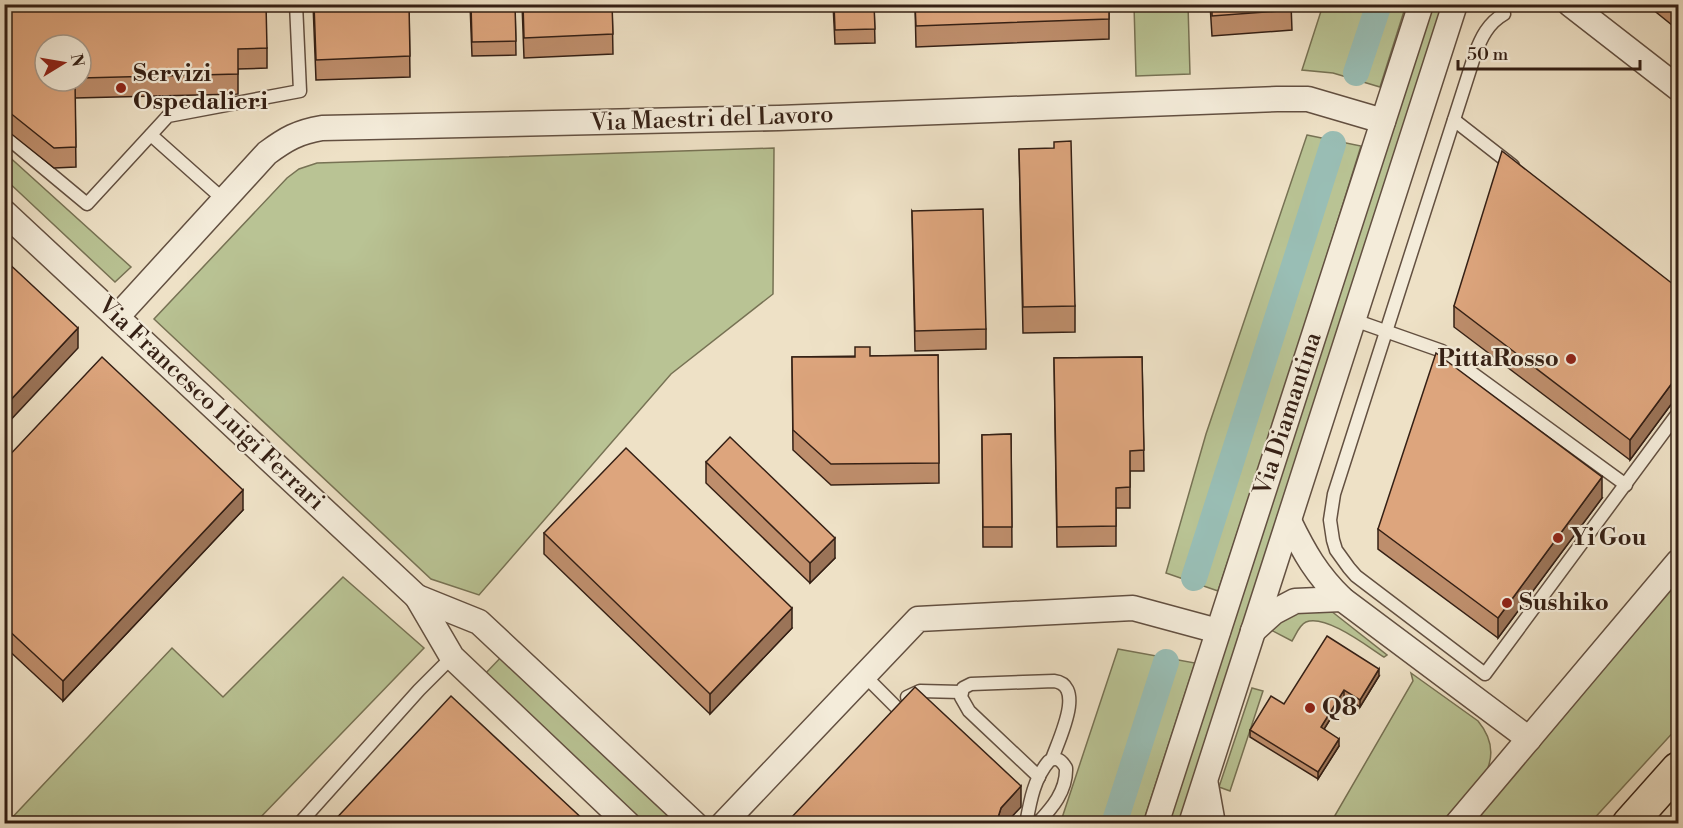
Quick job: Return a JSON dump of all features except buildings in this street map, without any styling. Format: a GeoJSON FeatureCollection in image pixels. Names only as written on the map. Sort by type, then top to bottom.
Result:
{"type":"FeatureCollection","features":[{"type":"Feature","properties":{"kind":"main road"},"geometry":{"type":"LineString","coordinates":[[1629,824],[1678,769]]}},
{"type":"Feature","properties":{"kind":"street","name":"Via Diamantina"},"geometry":{"type":"LineString","coordinates":[[1156,824],[1421,4]]}},
{"type":"Feature","properties":{"kind":"street","name":"Via Diamantina"},"geometry":{"type":"LineString","coordinates":[[1191,824],[1455,4]]}},
{"type":"Feature","properties":{"kind":"street"},"geometry":{"type":"LineString","coordinates":[[1570,4],[1678,88]]}},
{"type":"Feature","properties":{"kind":"street","name":"Via Maestri del Lavoro"},"geometry":{"type":"LineString","coordinates":[[117,317],[267,153],[287,138],[322,128],[779,118],[1277,99],[1308,99],[1383,121]]}},
{"type":"Feature","properties":{"kind":"street","name":"Via Francesco Luigi Ferrari"},"geometry":{"type":"LineString","coordinates":[[4,212],[417,597],[452,657],[628,824]]}},
{"type":"Feature","properties":{"kind":"street"},"geometry":{"type":"LineString","coordinates":[[1289,521],[1305,555],[1342,599],[1529,739]]}},
{"type":"Feature","properties":{"kind":"street"},"geometry":{"type":"LineString","coordinates":[[1456,824],[1678,562]]}},
{"type":"Feature","properties":{"kind":"street","name":"Via Francesco Luigi Ferrari"},"geometry":{"type":"LineString","coordinates":[[417,597],[479,622],[695,824]]}},
{"type":"Feature","properties":{"kind":"street"},"geometry":{"type":"LineString","coordinates":[[1253,631],[1274,612],[1295,601],[1342,599]]}},
{"type":"Feature","properties":{"kind":"street"},"geometry":{"type":"LineString","coordinates":[[723,824],[918,619],[1133,608],[1218,631]]}},
{"type":"Feature","properties":{"kind":"street"},"geometry":{"type":"LineString","coordinates":[[1205,781],[1213,824]]}},
{"type":"Feature","properties":{"kind":"lane"},"geometry":{"type":"LineString","coordinates":[[4,135],[87,204],[168,116],[300,91],[296,4]]}},
{"type":"Feature","properties":{"kind":"lane"},"geometry":{"type":"LineString","coordinates":[[1504,14],[1494,20],[1484,34],[1475,54],[1334,494],[1330,520],[1333,540],[1342,559],[1356,576],[1485,674],[1678,413]]}},
{"type":"Feature","properties":{"kind":"lane"},"geometry":{"type":"LineString","coordinates":[[1454,120],[1528,177]]}},
{"type":"Feature","properties":{"kind":"lane"},"geometry":{"type":"LineString","coordinates":[[151,135],[224,200]]}},
{"type":"Feature","properties":{"kind":"lane"},"geometry":{"type":"LineString","coordinates":[[1354,320],[1442,351],[1626,485]]}},
{"type":"Feature","properties":{"kind":"lane"},"geometry":{"type":"LineString","coordinates":[[299,824],[419,690],[452,657]]}},
{"type":"Feature","properties":{"kind":"lane"},"geometry":{"type":"LineString","coordinates":[[864,675],[893,711],[909,694],[920,690],[961,692]]}},
{"type":"Feature","properties":{"kind":"lane"},"geometry":{"type":"LineString","coordinates":[[1026,824],[1035,786],[1045,765],[1052,759],[1071,698],[1068,688],[1054,681],[971,684],[963,688],[961,697],[969,711],[1039,777]]}},
{"type":"Feature","properties":{"kind":"lane"},"geometry":{"type":"LineString","coordinates":[[1037,824],[1054,806],[1064,782],[1066,768],[1060,760],[1052,759]]}},
{"type":"Feature","properties":{"kind":"green space"},"geometry":{"type":"Polygon","coordinates":[[[1134,5],[1188,5],[1190,74],[1136,76],[1134,5]]]}},
{"type":"Feature","properties":{"kind":"green space"},"geometry":{"type":"Polygon","coordinates":[[[1323,5],[1406,5],[1380,87],[1333,73],[1302,70],[1323,5]]]}},
{"type":"Feature","properties":{"kind":"green space"},"geometry":{"type":"Polygon","coordinates":[[[1432,5],[1444,5],[1180,823],[1168,824],[1432,5]]]}},
{"type":"Feature","properties":{"kind":"green space"},"geometry":{"type":"Polygon","coordinates":[[[1307,135],[1361,146],[1294,361],[1218,591],[1166,573],[1206,434],[1307,135]]]}},
{"type":"Feature","properties":{"kind":"green space"},"geometry":{"type":"Polygon","coordinates":[[[774,148],[773,294],[671,374],[479,595],[431,579],[154,319],[287,178],[299,169],[317,163],[774,148]]]}},
{"type":"Feature","properties":{"kind":"green space"},"geometry":{"type":"Polygon","coordinates":[[[5,153],[131,267],[115,282],[5,179],[5,153]]]}},
{"type":"Feature","properties":{"kind":"green space"},"geometry":{"type":"Polygon","coordinates":[[[343,577],[424,648],[255,823],[7,823],[172,648],[223,697],[343,577]]]}},
{"type":"Feature","properties":{"kind":"green space"},"geometry":{"type":"Polygon","coordinates":[[[1678,582],[1678,727],[1590,823],[1470,824],[1678,582]]]}},
{"type":"Feature","properties":{"kind":"green space"},"geometry":{"type":"Polygon","coordinates":[[[1326,607],[1387,655],[1384,657],[1346,633],[1324,623],[1314,621],[1304,623],[1292,641],[1269,629],[1279,615],[1326,607]]]}},
{"type":"Feature","properties":{"kind":"green space"},"geometry":{"type":"Polygon","coordinates":[[[1118,649],[1195,663],[1143,823],[1060,824],[1118,649]]]}},
{"type":"Feature","properties":{"kind":"green space"},"geometry":{"type":"Polygon","coordinates":[[[505,653],[674,813],[664,823],[639,823],[483,676],[505,653]]]}},
{"type":"Feature","properties":{"kind":"green space"},"geometry":{"type":"Polygon","coordinates":[[[1411,673],[1478,721],[1487,736],[1491,750],[1484,776],[1445,823],[1330,824],[1413,681],[1411,673]]]}},
{"type":"Feature","properties":{"kind":"green space"},"geometry":{"type":"Polygon","coordinates":[[[1252,688],[1263,691],[1230,791],[1219,787],[1252,688]]]}},
{"type":"Feature","properties":{"kind":"waterway"},"geometry":{"type":"LineString","coordinates":[[1356,73],[1379,4]]}},
{"type":"Feature","properties":{"kind":"waterway"},"geometry":{"type":"LineString","coordinates":[[1194,578],[1333,144]]}},
{"type":"Feature","properties":{"kind":"waterway"},"geometry":{"type":"LineString","coordinates":[[1114,824],[1166,662]]}},
{"type":"Feature","properties":{"kind":"place","name":"Servizi Ospedalieri"},"geometry":{"type":"Point","coordinates":[121,88]}},
{"type":"Feature","properties":{"kind":"place","name":"PittaRosso"},"geometry":{"type":"Point","coordinates":[1571,359]}},
{"type":"Feature","properties":{"kind":"place","name":"Yi Gou"},"geometry":{"type":"Point","coordinates":[1558,538]}},
{"type":"Feature","properties":{"kind":"place","name":"Sushiko"},"geometry":{"type":"Point","coordinates":[1507,603]}},
{"type":"Feature","properties":{"kind":"place","name":"Q8"},"geometry":{"type":"Point","coordinates":[1310,708]}}]}
